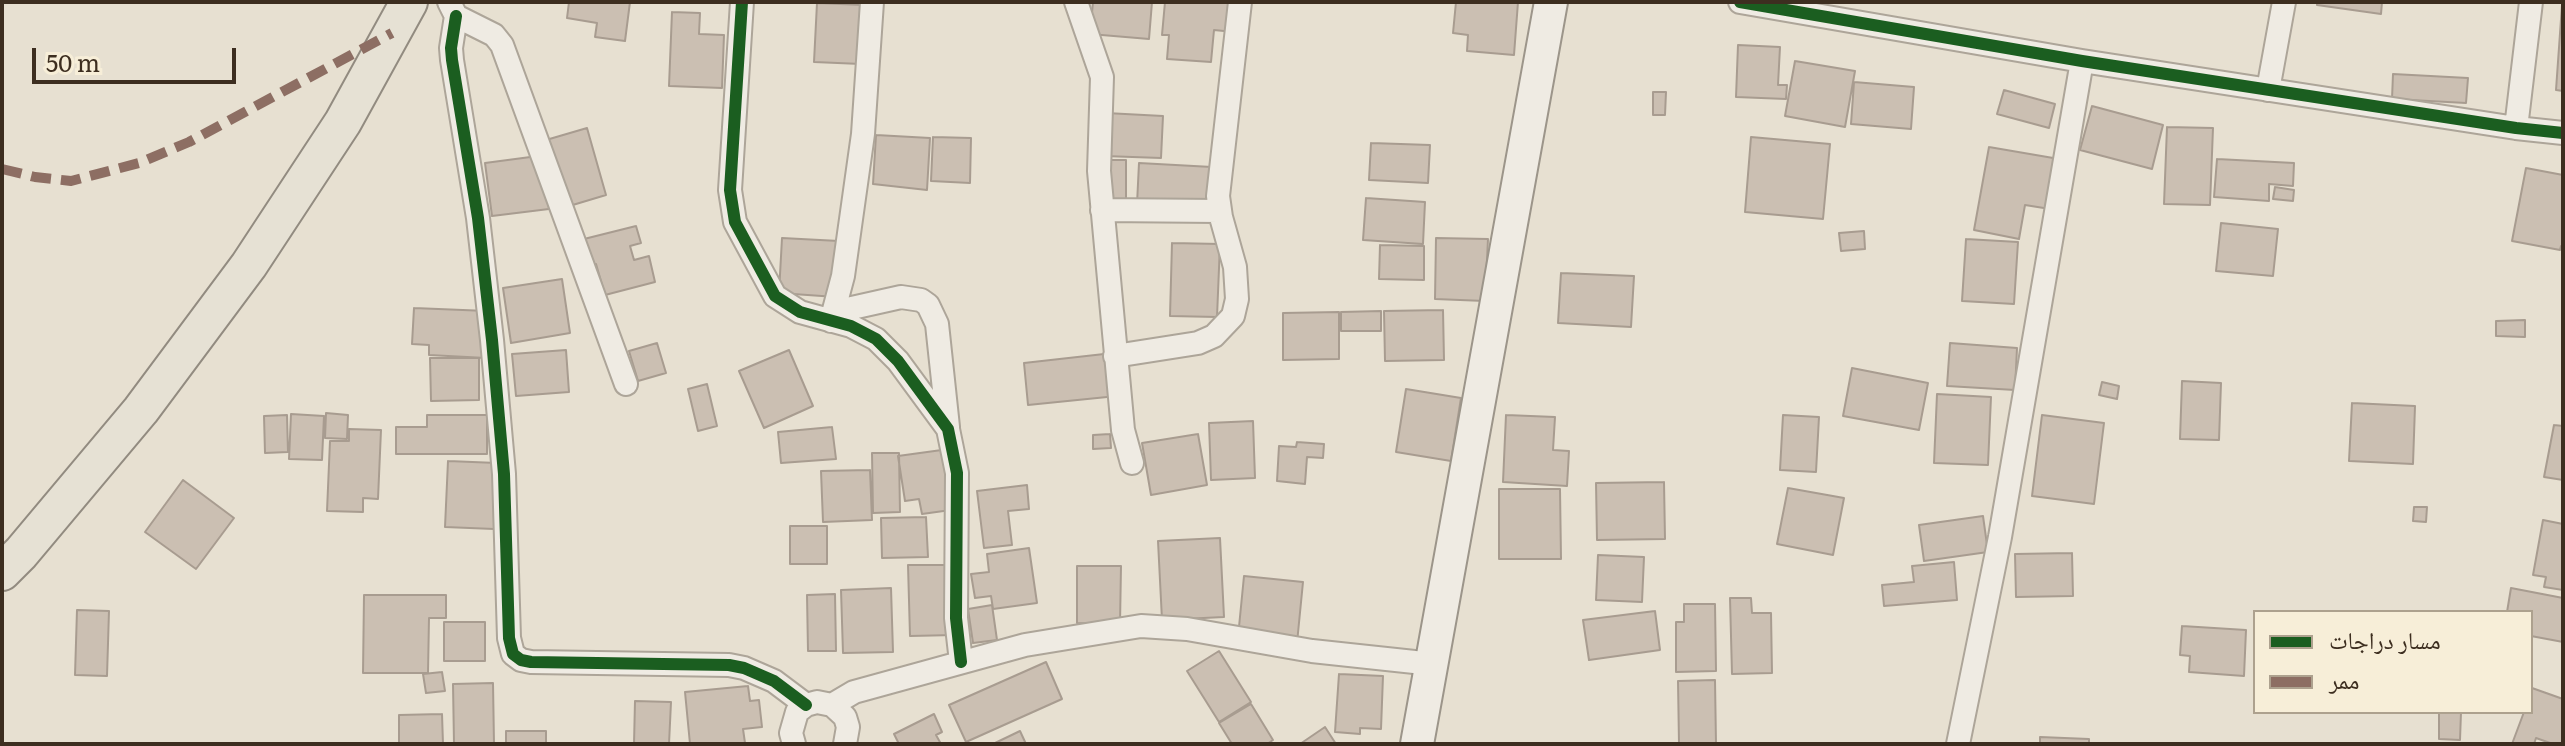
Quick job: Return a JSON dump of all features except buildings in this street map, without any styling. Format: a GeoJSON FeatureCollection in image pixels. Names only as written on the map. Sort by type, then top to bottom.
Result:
{"type":"FeatureCollection","features":[{"type":"Feature","properties":{"kind":"main road"},"geometry":{"type":"LineString","coordinates":[[2,572],[141,410],[249,265],[343,122],[409,2]]}},
{"type":"Feature","properties":{"kind":"main road"},"geometry":{"type":"LineString","coordinates":[[1417,744],[1551,2]]}},
{"type":"Feature","properties":{"kind":"street"},"geometry":{"type":"LineString","coordinates":[[742,2],[730,190],[733,214],[764,281],[775,296],[800,312],[832,317],[866,333],[888,349],[948,429]]}},
{"type":"Feature","properties":{"kind":"street"},"geometry":{"type":"LineString","coordinates":[[832,317],[843,276],[863,134],[872,2]]}},
{"type":"Feature","properties":{"kind":"street"},"geometry":{"type":"LineString","coordinates":[[1076,2],[1102,77],[1099,171],[1102,210],[1123,430],[1132,463]]}},
{"type":"Feature","properties":{"kind":"street"},"geometry":{"type":"LineString","coordinates":[[1115,356],[1198,343],[1214,336],[1233,316],[1237,283],[1218,196],[1240,2]]}},
{"type":"Feature","properties":{"kind":"street"},"geometry":{"type":"LineString","coordinates":[[1740,2],[2082,61],[2563,133]]}},
{"type":"Feature","properties":{"kind":"street"},"geometry":{"type":"LineString","coordinates":[[2268,90],[2284,2]]}},
{"type":"Feature","properties":{"kind":"street"},"geometry":{"type":"LineString","coordinates":[[2516,128],[2531,2]]}},
{"type":"Feature","properties":{"kind":"street"},"geometry":{"type":"LineString","coordinates":[[453,9],[494,35],[502,45],[626,384]]}},
{"type":"Feature","properties":{"kind":"street"},"geometry":{"type":"LineString","coordinates":[[453,9],[452,60],[478,218],[492,340],[504,474],[509,638],[513,654],[531,662],[729,665],[774,681],[806,705]]}},
{"type":"Feature","properties":{"kind":"street"},"geometry":{"type":"LineString","coordinates":[[1958,744],[2000,537],[2082,61]]}},
{"type":"Feature","properties":{"kind":"street"},"geometry":{"type":"LineString","coordinates":[[1102,210],[1219,211]]}},
{"type":"Feature","properties":{"kind":"street"},"geometry":{"type":"LineString","coordinates":[[832,317],[901,297],[921,300],[928,305],[937,324],[948,429],[957,473],[956,618],[961,662]]}},
{"type":"Feature","properties":{"kind":"street"},"geometry":{"type":"LineString","coordinates":[[832,705],[854,692],[1025,645],[1141,626],[1187,629],[1312,651],[1433,664]]}},
{"type":"Feature","properties":{"kind":"street"},"geometry":{"type":"LineString","coordinates":[[793,744],[792,722],[797,712],[817,702],[832,705],[845,717],[848,727],[845,744]]}},
{"type":"Feature","properties":{"kind":"marked path"},"geometry":{"type":"LineString","coordinates":[[2,169],[71,181],[139,163],[189,142],[392,33]]}},
{"type":"Feature","properties":{"kind":"cycle path"},"geometry":{"type":"LineString","coordinates":[[742,2],[730,190],[735,222],[775,296],[800,312],[851,326],[876,339],[898,361],[948,429],[957,473],[956,618],[961,662]]}},
{"type":"Feature","properties":{"kind":"cycle path"},"geometry":{"type":"LineString","coordinates":[[1740,2],[2082,61],[2563,133]]}},
{"type":"Feature","properties":{"kind":"cycle path"},"geometry":{"type":"LineString","coordinates":[[456,16],[452,60],[478,218],[492,340],[504,474],[509,638],[513,654],[531,662],[729,665],[774,681],[806,705]]}}]}
